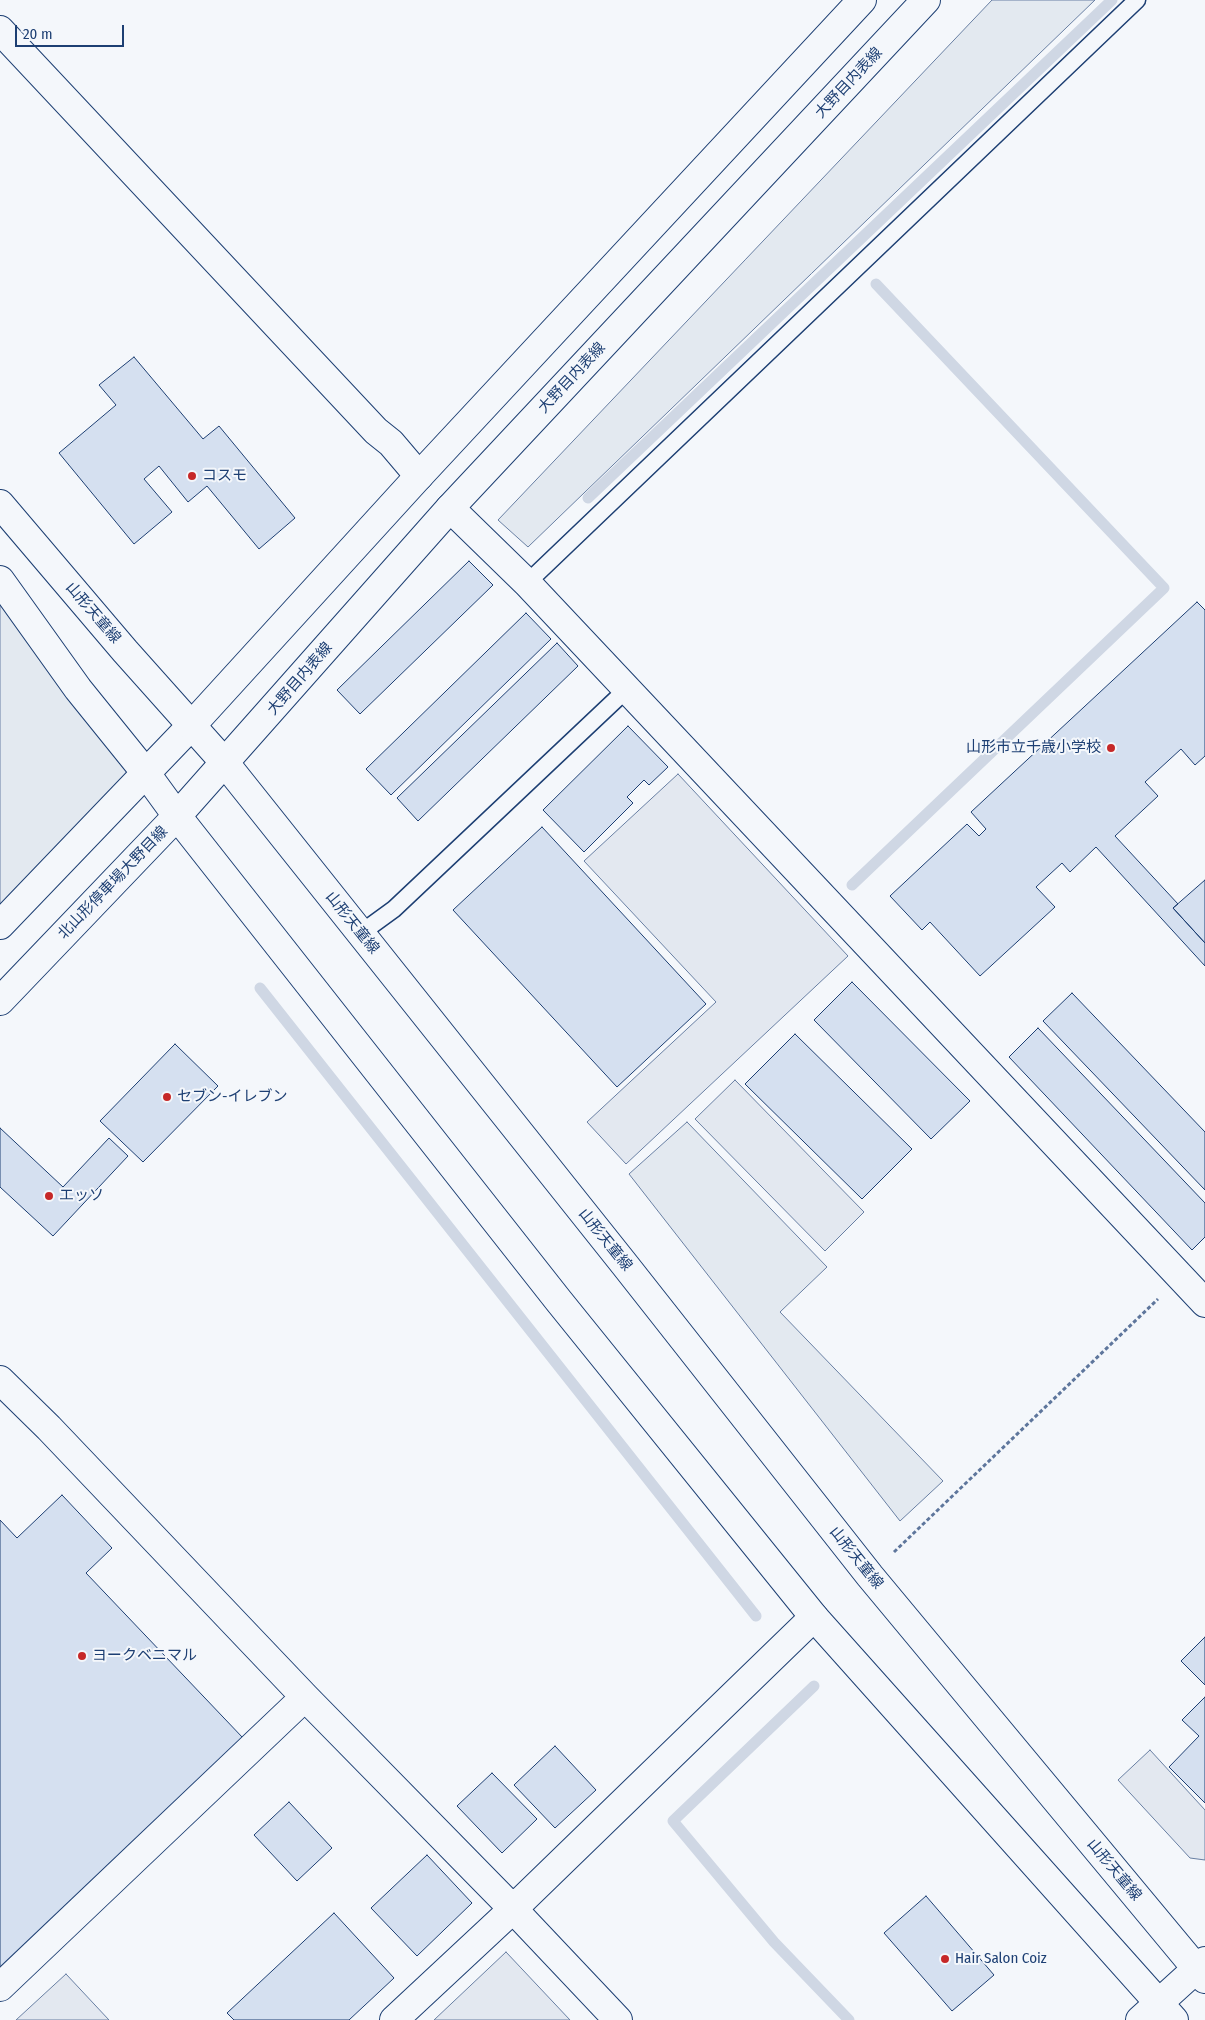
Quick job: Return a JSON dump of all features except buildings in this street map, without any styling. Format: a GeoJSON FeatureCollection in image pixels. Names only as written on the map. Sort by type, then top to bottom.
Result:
{"type":"FeatureCollection","features":[{"type":"Feature","properties":{"kind":"main road"},"geometry":{"type":"LineString","coordinates":[[0,924],[144,772],[191,726],[419,476],[862,0]]}},
{"type":"Feature","properties":{"kind":"main road","name":"大野目内表線"},"geometry":{"type":"LineString","coordinates":[[225,763],[450,508],[926,0]]}},
{"type":"Feature","properties":{"kind":"main road"},"geometry":{"type":"LineString","coordinates":[[0,30],[362,417],[391,443],[419,476]]}},
{"type":"Feature","properties":{"kind":"main road","name":"山形天童線"},"geometry":{"type":"LineString","coordinates":[[0,504],[225,763],[625,1264],[870,1576],[1202,1970]]}},
{"type":"Feature","properties":{"kind":"main road"},"geometry":{"type":"LineString","coordinates":[[450,508],[527,583],[1205,1304]]}},
{"type":"Feature","properties":{"kind":"main road"},"geometry":{"type":"LineString","coordinates":[[0,580],[78,689],[177,816],[546,1284],[814,1616],[1158,2014],[1202,1970]]}},
{"type":"Feature","properties":{"kind":"main road","name":"北山形停車場大野目線"},"geometry":{"type":"LineString","coordinates":[[0,1001],[177,816],[225,763]]}},
{"type":"Feature","properties":{"kind":"main road"},"geometry":{"type":"LineString","coordinates":[[0,1380],[49,1428],[305,1697],[513,1909],[618,2020]]}},
{"type":"Feature","properties":{"kind":"main road"},"geometry":{"type":"LineString","coordinates":[[394,2020],[513,1909],[814,1616]]}},
{"type":"Feature","properties":{"kind":"main road"},"geometry":{"type":"LineString","coordinates":[[0,1987],[305,1697]]}},
{"type":"Feature","properties":{"kind":"lane"},"geometry":{"type":"LineString","coordinates":[[527,583],[1137,0]]}},
{"type":"Feature","properties":{"kind":"lane"},"geometry":{"type":"LineString","coordinates":[[361,933],[394,909],[627,689]]}},
{"type":"Feature","properties":{"kind":"path"},"geometry":{"type":"LineString","coordinates":[[870,1576],[1180,1278]]}},
{"type":"Feature","properties":{"kind":"shaded area"},"geometry":{"type":"Polygon","coordinates":[[[992,0],[1095,0],[528,547],[498,520],[992,0]]]}},
{"type":"Feature","properties":{"kind":"shaded area"},"geometry":{"type":"Polygon","coordinates":[[[0,580],[145,772],[0,924],[0,580]]]}},
{"type":"Feature","properties":{"kind":"shaded area"},"geometry":{"type":"Polygon","coordinates":[[[678,774],[848,956],[626,1164],[587,1122],[716,1002],[584,861],[678,774]]]}},
{"type":"Feature","properties":{"kind":"shaded area"},"geometry":{"type":"Polygon","coordinates":[[[735,1080],[864,1212],[825,1251],[695,1119],[735,1080]]]}},
{"type":"Feature","properties":{"kind":"shaded area"},"geometry":{"type":"Polygon","coordinates":[[[687,1122],[827,1267],[780,1312],[943,1481],[900,1521],[629,1174],[687,1122]]]}},
{"type":"Feature","properties":{"kind":"shaded area"},"geometry":{"type":"Polygon","coordinates":[[[1150,1750],[1205,1810],[1205,1860],[1190,1858],[1118,1780],[1150,1750]]]}},
{"type":"Feature","properties":{"kind":"shaded area"},"geometry":{"type":"Polygon","coordinates":[[[506,1952],[570,2020],[434,2020],[506,1952]]]}},
{"type":"Feature","properties":{"kind":"shaded area"},"geometry":{"type":"Polygon","coordinates":[[[66,1974],[109,2020],[16,2020],[66,1974]]]}},
{"type":"Feature","properties":{"kind":"waterway"},"geometry":{"type":"LineString","coordinates":[[588,498],[1112,0]]}},
{"type":"Feature","properties":{"kind":"waterway"},"geometry":{"type":"LineString","coordinates":[[852,885],[1164,588],[876,284]]}},
{"type":"Feature","properties":{"kind":"waterway"},"geometry":{"type":"LineString","coordinates":[[260,988],[756,1616]]}},
{"type":"Feature","properties":{"kind":"waterway"},"geometry":{"type":"LineString","coordinates":[[814,1686],[673,1821],[774,1942],[849,2020]]}},
{"type":"Feature","properties":{"kind":"place","name":"コスモ"},"geometry":{"type":"Point","coordinates":[192,476]}},
{"type":"Feature","properties":{"kind":"place","name":"山形市立千歳小学校"},"geometry":{"type":"Point","coordinates":[1111,748]}},
{"type":"Feature","properties":{"kind":"place","name":"セブン-イレブン"},"geometry":{"type":"Point","coordinates":[167,1097]}},
{"type":"Feature","properties":{"kind":"place","name":"エッソ"},"geometry":{"type":"Point","coordinates":[49,1196]}},
{"type":"Feature","properties":{"kind":"place","name":"ヨークベニマル"},"geometry":{"type":"Point","coordinates":[82,1656]}},
{"type":"Feature","properties":{"kind":"place","name":"Hair Salon Coiz"},"geometry":{"type":"Point","coordinates":[945,1959]}}]}
